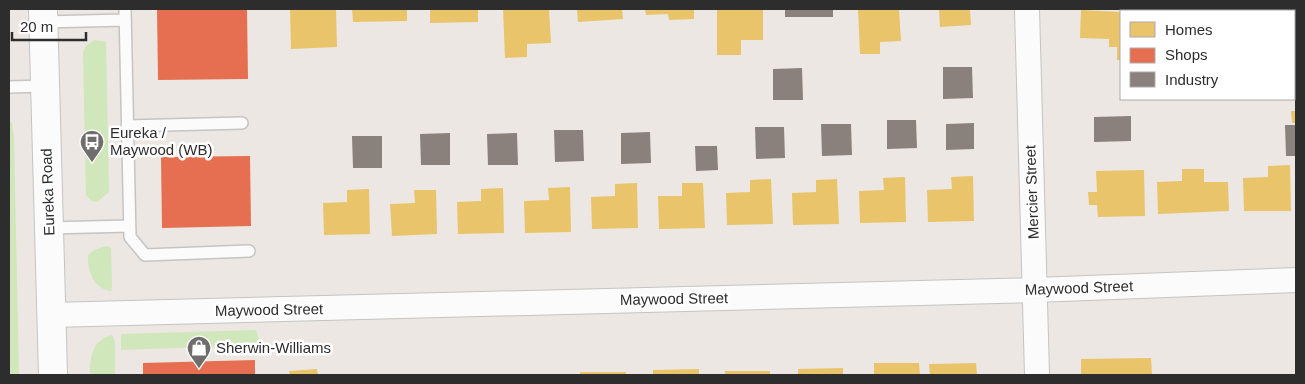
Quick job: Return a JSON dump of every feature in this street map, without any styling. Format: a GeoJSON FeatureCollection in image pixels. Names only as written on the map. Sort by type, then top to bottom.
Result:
{"type":"FeatureCollection","features":[{"type":"Feature","properties":{"kind":"main road","name":"Eureka Road"},"geometry":{"type":"LineString","coordinates":[[44,15],[52,375]]}},
{"type":"Feature","properties":{"kind":"street","name":"Mercier Street"},"geometry":{"type":"LineString","coordinates":[[1027,9],[1037,375]]}},
{"type":"Feature","properties":{"kind":"street","name":"Maywood Street"},"geometry":{"type":"LineString","coordinates":[[51,315],[1035,290],[1296,280]]}},
{"type":"Feature","properties":{"kind":"lane"},"geometry":{"type":"LineString","coordinates":[[44,15],[125,14],[129,226],[130,237],[145,255],[249,251]]}},
{"type":"Feature","properties":{"kind":"lane"},"geometry":{"type":"LineString","coordinates":[[9,87],[45,86]]}},
{"type":"Feature","properties":{"kind":"lane"},"geometry":{"type":"LineString","coordinates":[[127,126],[242,123]]}},
{"type":"Feature","properties":{"kind":"lane"},"geometry":{"type":"LineString","coordinates":[[49,228],[129,226]]}},
{"type":"Feature","properties":{"kind":"green space"},"geometry":{"type":"Polygon","coordinates":[[[94,40],[106,42],[109,192],[97,202],[91,201],[86,195],[83,52],[86,46],[94,40]]]}},
{"type":"Feature","properties":{"kind":"green space"},"geometry":{"type":"Polygon","coordinates":[[[9,119],[12,123],[14,137],[19,375],[9,375],[9,119]]]}},
{"type":"Feature","properties":{"kind":"green space"},"geometry":{"type":"Polygon","coordinates":[[[106,246],[111,248],[111,291],[105,290],[96,283],[90,273],[88,261],[88,255],[94,250],[106,246]]]}},
{"type":"Feature","properties":{"kind":"green space"},"geometry":{"type":"Polygon","coordinates":[[[256,330],[261,345],[121,350],[121,334],[256,330]]]}},
{"type":"Feature","properties":{"kind":"green space"},"geometry":{"type":"Polygon","coordinates":[[[112,335],[115,342],[115,375],[90,375],[92,356],[96,345],[105,337],[112,335]]]}},
{"type":"Feature","properties":{"kind":"building: Homes"},"geometry":{"type":"Polygon","coordinates":[[[290,9],[336,9],[337,47],[291,49],[290,9]]]}},
{"type":"Feature","properties":{"kind":"building: Homes"},"geometry":{"type":"Polygon","coordinates":[[[352,9],[407,9],[407,21],[353,22],[352,9]]]}},
{"type":"Feature","properties":{"kind":"building: Homes"},"geometry":{"type":"Polygon","coordinates":[[[430,9],[478,9],[478,22],[430,23],[430,9]]]}},
{"type":"Feature","properties":{"kind":"building: Homes"},"geometry":{"type":"Polygon","coordinates":[[[503,9],[549,9],[551,43],[527,44],[527,57],[505,58],[503,9]]]}},
{"type":"Feature","properties":{"kind":"building: Homes"},"geometry":{"type":"Polygon","coordinates":[[[577,9],[622,9],[623,19],[578,22],[577,9]]]}},
{"type":"Feature","properties":{"kind":"building: Homes"},"geometry":{"type":"Polygon","coordinates":[[[645,9],[694,9],[694,19],[669,20],[668,14],[646,15],[645,9]]]}},
{"type":"Feature","properties":{"kind":"building: Homes"},"geometry":{"type":"Polygon","coordinates":[[[717,9],[763,9],[763,40],[741,40],[741,55],[717,55],[717,9]]]}},
{"type":"Feature","properties":{"kind":"building: Homes"},"geometry":{"type":"Polygon","coordinates":[[[858,9],[899,9],[901,41],[880,42],[880,54],[860,54],[858,9]]]}},
{"type":"Feature","properties":{"kind":"building: Homes"},"geometry":{"type":"Polygon","coordinates":[[[939,9],[970,9],[971,25],[940,27],[939,9]]]}},
{"type":"Feature","properties":{"kind":"building: Homes"},"geometry":{"type":"Polygon","coordinates":[[[1210,9],[1210,10],[1168,10],[1210,9]]]}},
{"type":"Feature","properties":{"kind":"building: Homes"},"geometry":{"type":"Polygon","coordinates":[[[1081,10],[1120,12],[1120,60],[1117,60],[1117,47],[1109,47],[1109,39],[1080,38],[1081,10]]]}},
{"type":"Feature","properties":{"kind":"building: Homes"},"geometry":{"type":"Polygon","coordinates":[[[1291,111],[1296,111],[1296,123],[1292,123],[1291,111]]]}},
{"type":"Feature","properties":{"kind":"building: Homes"},"geometry":{"type":"Polygon","coordinates":[[[1290,165],[1291,211],[1244,211],[1243,178],[1268,177],[1268,166],[1290,165]]]}},
{"type":"Feature","properties":{"kind":"building: Homes"},"geometry":{"type":"Polygon","coordinates":[[[1182,169],[1204,169],[1204,182],[1228,182],[1229,211],[1158,214],[1157,182],[1182,181],[1182,169]]]}},
{"type":"Feature","properties":{"kind":"building: Homes"},"geometry":{"type":"Polygon","coordinates":[[[1144,170],[1145,216],[1098,217],[1097,205],[1089,205],[1088,192],[1097,192],[1096,171],[1144,170]]]}},
{"type":"Feature","properties":{"kind":"building: Homes"},"geometry":{"type":"Polygon","coordinates":[[[973,176],[974,221],[928,222],[927,190],[952,189],[951,177],[973,176]]]}},
{"type":"Feature","properties":{"kind":"building: Homes"},"geometry":{"type":"Polygon","coordinates":[[[905,177],[906,222],[860,223],[859,191],[884,190],[883,178],[905,177]]]}},
{"type":"Feature","properties":{"kind":"building: Homes"},"geometry":{"type":"Polygon","coordinates":[[[771,179],[773,224],[727,225],[726,193],[750,192],[750,180],[771,179]]]}},
{"type":"Feature","properties":{"kind":"building: Homes"},"geometry":{"type":"Polygon","coordinates":[[[837,179],[839,224],[793,225],[792,193],[816,192],[816,180],[837,179]]]}},
{"type":"Feature","properties":{"kind":"building: Homes"},"geometry":{"type":"Polygon","coordinates":[[[637,183],[638,228],[592,229],[591,197],[615,196],[615,184],[637,183]]]}},
{"type":"Feature","properties":{"kind":"building: Homes"},"geometry":{"type":"Polygon","coordinates":[[[682,183],[703,183],[705,228],[659,229],[658,196],[682,196],[682,183]]]}},
{"type":"Feature","properties":{"kind":"building: Homes"},"geometry":{"type":"Polygon","coordinates":[[[570,187],[571,232],[525,233],[524,201],[549,200],[548,188],[570,187]]]}},
{"type":"Feature","properties":{"kind":"building: Homes"},"geometry":{"type":"Polygon","coordinates":[[[503,188],[504,233],[458,234],[457,202],[481,201],[481,189],[503,188]]]}},
{"type":"Feature","properties":{"kind":"building: Homes"},"geometry":{"type":"Polygon","coordinates":[[[369,189],[370,234],[324,235],[323,203],[347,202],[347,190],[369,189]]]}},
{"type":"Feature","properties":{"kind":"building: Homes"},"geometry":{"type":"Polygon","coordinates":[[[414,190],[436,190],[437,234],[392,236],[390,204],[415,203],[414,190]]]}},
{"type":"Feature","properties":{"kind":"building: Homes"},"geometry":{"type":"Polygon","coordinates":[[[1151,358],[1152,375],[1081,375],[1081,359],[1151,358]]]}},
{"type":"Feature","properties":{"kind":"building: Homes"},"geometry":{"type":"Polygon","coordinates":[[[874,363],[919,363],[920,375],[874,375],[874,363]]]}},
{"type":"Feature","properties":{"kind":"building: Homes"},"geometry":{"type":"Polygon","coordinates":[[[976,363],[977,375],[930,375],[929,364],[976,363]]]}},
{"type":"Feature","properties":{"kind":"building: Homes"},"geometry":{"type":"Polygon","coordinates":[[[843,368],[843,375],[798,375],[798,369],[843,368]]]}},
{"type":"Feature","properties":{"kind":"building: Homes"},"geometry":{"type":"Polygon","coordinates":[[[317,369],[318,375],[290,375],[289,371],[317,369]]]}},
{"type":"Feature","properties":{"kind":"building: Homes"},"geometry":{"type":"Polygon","coordinates":[[[699,369],[699,375],[653,375],[653,370],[699,369]]]}},
{"type":"Feature","properties":{"kind":"building: Homes"},"geometry":{"type":"Polygon","coordinates":[[[725,371],[770,371],[770,375],[725,375],[725,371]]]}},
{"type":"Feature","properties":{"kind":"building: Homes"},"geometry":{"type":"Polygon","coordinates":[[[580,372],[626,372],[626,375],[580,375],[580,372]]]}},
{"type":"Feature","properties":{"kind":"building: Shops"},"geometry":{"type":"Polygon","coordinates":[[[157,9],[247,9],[248,79],[158,80],[157,9]]]}},
{"type":"Feature","properties":{"kind":"building: Shops"},"geometry":{"type":"Polygon","coordinates":[[[250,156],[251,226],[162,228],[161,157],[250,156]]]}},
{"type":"Feature","properties":{"kind":"building: Shops","name":"Sherwin-Williams"},"geometry":{"type":"Polygon","coordinates":[[[255,360],[255,375],[143,375],[143,363],[255,360]]]}},
{"type":"Feature","properties":{"kind":"building: Industry"},"geometry":{"type":"Polygon","coordinates":[[[785,9],[833,9],[833,17],[785,17],[785,9]]]}},
{"type":"Feature","properties":{"kind":"building: Industry"},"geometry":{"type":"Polygon","coordinates":[[[943,67],[972,67],[973,98],[943,99],[943,67]]]}},
{"type":"Feature","properties":{"kind":"building: Industry"},"geometry":{"type":"Polygon","coordinates":[[[802,68],[803,100],[773,100],[773,69],[802,68]]]}},
{"type":"Feature","properties":{"kind":"building: Industry"},"geometry":{"type":"Polygon","coordinates":[[[1131,116],[1131,141],[1094,142],[1094,117],[1131,116]]]}},
{"type":"Feature","properties":{"kind":"building: Industry"},"geometry":{"type":"Polygon","coordinates":[[[887,120],[916,120],[917,148],[887,149],[887,120]]]}},
{"type":"Feature","properties":{"kind":"building: Industry"},"geometry":{"type":"Polygon","coordinates":[[[974,123],[974,149],[946,150],[946,124],[974,123]]]}},
{"type":"Feature","properties":{"kind":"building: Industry"},"geometry":{"type":"Polygon","coordinates":[[[821,124],[851,124],[852,155],[822,156],[821,124]]]}},
{"type":"Feature","properties":{"kind":"building: Industry"},"geometry":{"type":"Polygon","coordinates":[[[1285,125],[1296,125],[1296,156],[1286,156],[1285,125]]]}},
{"type":"Feature","properties":{"kind":"building: Industry"},"geometry":{"type":"Polygon","coordinates":[[[755,127],[784,127],[785,158],[756,159],[755,127]]]}},
{"type":"Feature","properties":{"kind":"building: Industry"},"geometry":{"type":"Polygon","coordinates":[[[554,130],[583,130],[584,161],[555,162],[554,130]]]}},
{"type":"Feature","properties":{"kind":"building: Industry"},"geometry":{"type":"Polygon","coordinates":[[[650,132],[651,163],[621,164],[621,133],[650,132]]]}},
{"type":"Feature","properties":{"kind":"building: Industry"},"geometry":{"type":"Polygon","coordinates":[[[450,133],[450,165],[421,165],[420,134],[450,133]]]}},
{"type":"Feature","properties":{"kind":"building: Industry"},"geometry":{"type":"Polygon","coordinates":[[[517,133],[518,165],[488,165],[487,134],[517,133]]]}},
{"type":"Feature","properties":{"kind":"building: Industry"},"geometry":{"type":"Polygon","coordinates":[[[352,136],[382,136],[382,168],[353,168],[352,136]]]}},
{"type":"Feature","properties":{"kind":"building: Industry"},"geometry":{"type":"Polygon","coordinates":[[[695,146],[717,146],[718,170],[696,171],[695,146]]]}},
{"type":"Feature","properties":{"kind":"place","name":"Eureka / Maywood (WB)"},"geometry":{"type":"Point","coordinates":[92,163]}},
{"type":"Feature","properties":{"kind":"place","name":"Sherwin-Williams"},"geometry":{"type":"Point","coordinates":[199,369]}}]}
